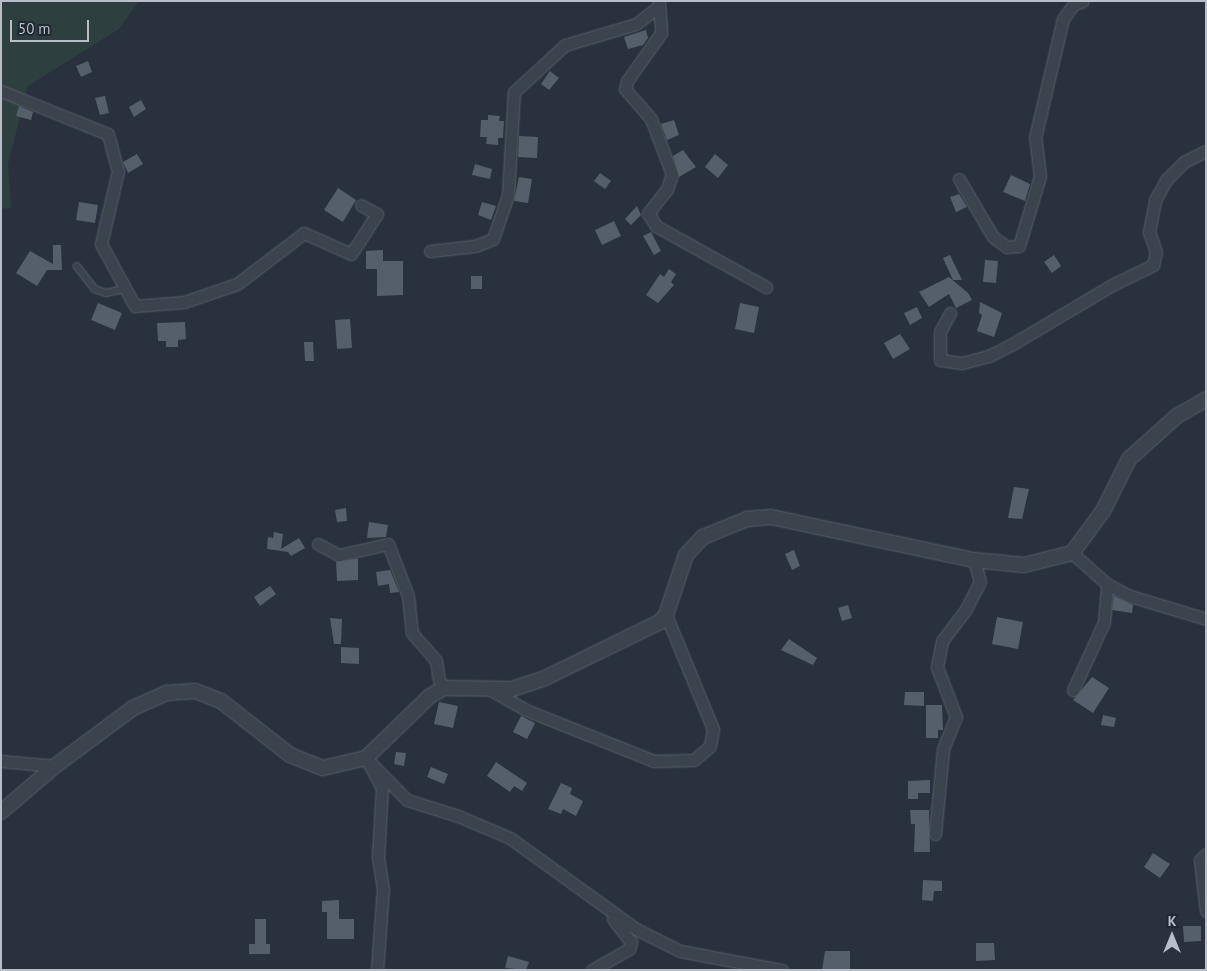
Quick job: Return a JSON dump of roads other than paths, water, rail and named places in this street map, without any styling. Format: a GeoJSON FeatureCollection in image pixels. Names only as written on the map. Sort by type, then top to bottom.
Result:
{"type":"FeatureCollection","features":[{"type":"Feature","properties":{"kind":"street"},"geometry":{"type":"LineString","coordinates":[[958,179],[993,237],[1007,247],[1019,246],[1040,176],[1035,138],[1062,19],[1074,4],[1083,1]]}},
{"type":"Feature","properties":{"kind":"street"},"geometry":{"type":"LineString","coordinates":[[430,251],[475,246],[493,239],[508,195],[514,92],[565,45],[636,24],[659,4]]}},
{"type":"Feature","properties":{"kind":"street"},"geometry":{"type":"LineString","coordinates":[[659,4],[660,33],[627,81],[625,89],[652,119],[672,174],[666,189],[648,213],[656,226],[766,287]]}},
{"type":"Feature","properties":{"kind":"street"},"geometry":{"type":"LineString","coordinates":[[1,91],[108,134],[118,171],[101,244],[134,306],[184,302],[237,284],[304,233],[351,254],[377,214],[361,205]]}},
{"type":"Feature","properties":{"kind":"street"},"geometry":{"type":"LineString","coordinates":[[950,313],[940,332],[940,360],[962,363],[1004,349],[1112,285],[1153,265],[1156,252],[1149,232],[1155,200],[1166,180],[1184,162],[1206,151]]}},
{"type":"Feature","properties":{"kind":"street"},"geometry":{"type":"LineString","coordinates":[[1,812],[55,766],[133,708],[166,692],[195,691],[220,701],[290,755],[323,768],[366,758],[430,696],[444,688],[512,689],[545,678],[660,622],[666,615],[686,555],[703,537],[747,519],[771,517],[974,560],[1024,565],[1072,552],[1103,511],[1129,459],[1177,416],[1206,399]]}},
{"type":"Feature","properties":{"kind":"street"},"geometry":{"type":"LineString","coordinates":[[318,544],[339,555],[388,544],[408,596],[412,633],[436,661],[439,680],[444,688]]}},
{"type":"Feature","properties":{"kind":"street"},"geometry":{"type":"LineString","coordinates":[[1072,552],[1107,584],[1130,596],[1206,619]]}},
{"type":"Feature","properties":{"kind":"street"},"geometry":{"type":"LineString","coordinates":[[935,834],[943,749],[956,717],[937,668],[942,641],[966,609],[980,582],[974,560]]}},
{"type":"Feature","properties":{"kind":"street"},"geometry":{"type":"LineString","coordinates":[[1073,690],[1104,622],[1103,597],[1107,584]]}},
{"type":"Feature","properties":{"kind":"street"},"geometry":{"type":"LineString","coordinates":[[491,690],[526,710],[654,761],[694,760],[710,746],[713,729],[666,615]]}},
{"type":"Feature","properties":{"kind":"street"},"geometry":{"type":"LineString","coordinates":[[366,758],[407,800],[458,816],[510,838],[554,868],[607,912],[680,951],[782,970]]}},
{"type":"Feature","properties":{"kind":"street"},"geometry":{"type":"LineString","coordinates":[[366,758],[382,788],[378,857],[383,889],[378,970]]}},
{"type":"Feature","properties":{"kind":"street"},"geometry":{"type":"LineString","coordinates":[[1,761],[55,766]]}},
{"type":"Feature","properties":{"kind":"street"},"geometry":{"type":"LineString","coordinates":[[1206,854],[1200,860],[1206,911]]}},
{"type":"Feature","properties":{"kind":"street"},"geometry":{"type":"LineString","coordinates":[[592,970],[629,949],[631,942],[607,912]]}},
{"type":"Feature","properties":{"kind":"lane"},"geometry":{"type":"LineString","coordinates":[[77,266],[95,289],[106,292],[126,289]]}}]}
